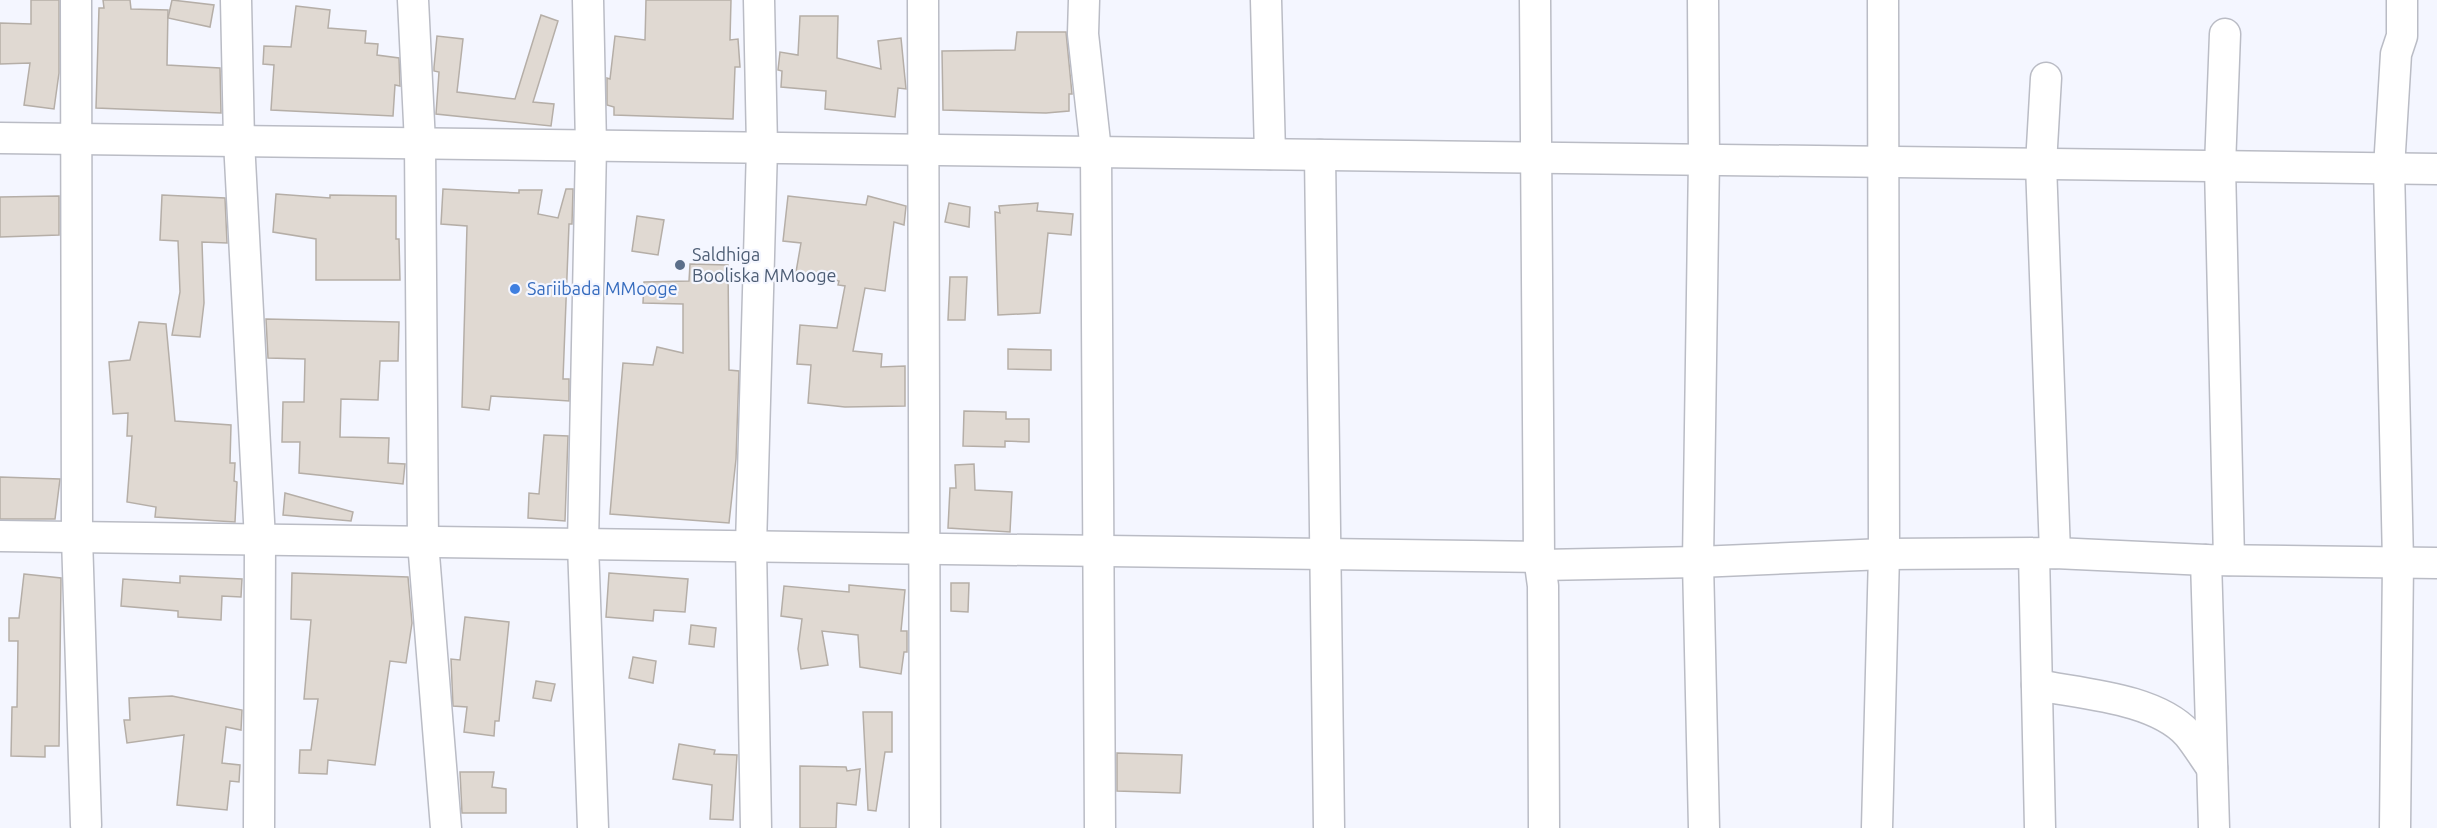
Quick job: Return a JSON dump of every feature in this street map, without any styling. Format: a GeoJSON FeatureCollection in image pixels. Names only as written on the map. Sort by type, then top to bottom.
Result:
{"type":"FeatureCollection","features":[{"type":"Feature","properties":{"kind":"street"},"geometry":{"type":"LineString","coordinates":[[76,0],[77,537],[86,825]]}},
{"type":"Feature","properties":{"kind":"street"},"geometry":{"type":"LineString","coordinates":[[236,0],[239,141],[260,540],[259,828]]}},
{"type":"Feature","properties":{"kind":"street"},"geometry":{"type":"LineString","coordinates":[[413,0],[420,143],[423,542],[446,828]]}},
{"type":"Feature","properties":{"kind":"street"},"geometry":{"type":"LineString","coordinates":[[588,0],[591,146],[583,544],[594,828]]}},
{"type":"Feature","properties":{"kind":"street"},"geometry":{"type":"LineString","coordinates":[[756,828],[751,546],[762,147],[759,0]]}},
{"type":"Feature","properties":{"kind":"street"},"geometry":{"type":"LineString","coordinates":[[922,0],[922,549],[925,828]]}},
{"type":"Feature","properties":{"kind":"street"},"geometry":{"type":"LineString","coordinates":[[1084,0],[1083,34],[1095,152],[1100,828]]}},
{"type":"Feature","properties":{"kind":"street"},"geometry":{"type":"LineString","coordinates":[[1266,0],[1270,154]]}},
{"type":"Feature","properties":{"kind":"street"},"geometry":{"type":"LineString","coordinates":[[1535,0],[1534,158],[1540,561],[1543,586],[1544,828]]}},
{"type":"Feature","properties":{"kind":"street"},"geometry":{"type":"LineString","coordinates":[[1703,0],[1704,159],[1698,562],[1704,828]]}},
{"type":"Feature","properties":{"kind":"street"},"geometry":{"type":"LineString","coordinates":[[1877,828],[1884,554],[1883,0]]}},
{"type":"Feature","properties":{"kind":"street"},"geometry":{"type":"LineString","coordinates":[[2395,828],[2398,562],[2389,168],[2396,54],[2402,36],[2402,0]]}},
{"type":"Feature","properties":{"kind":"street"},"geometry":{"type":"LineString","coordinates":[[2214,828],[2212,768],[2217,560],[2220,166],[2225,34]]}},
{"type":"Feature","properties":{"kind":"street"},"geometry":{"type":"LineString","coordinates":[[2040,828],[2037,685],[2044,554],[2041,164],[2046,78]]}},
{"type":"Feature","properties":{"kind":"street"},"geometry":{"type":"LineString","coordinates":[[0,138],[2437,169]]}},
{"type":"Feature","properties":{"kind":"street"},"geometry":{"type":"LineString","coordinates":[[1320,155],[1329,828]]}},
{"type":"Feature","properties":{"kind":"street"},"geometry":{"type":"LineString","coordinates":[[0,536],[1326,554],[1540,561],[1698,562],[1884,554],[2044,554],[2217,560],[2437,563]]}},
{"type":"Feature","properties":{"kind":"street"},"geometry":{"type":"LineString","coordinates":[[2037,685],[2134,704],[2160,714],[2187,733],[2212,768]]}},
{"type":"Feature","properties":{"kind":"building"},"geometry":{"type":"Polygon","coordinates":[[[31,0],[59,0],[59,73],[54,109],[24,105],[30,63],[0,64],[0,23],[31,24],[31,0]]]}},
{"type":"Feature","properties":{"kind":"building"},"geometry":{"type":"Polygon","coordinates":[[[103,0],[130,0],[131,9],[168,10],[167,65],[220,68],[221,113],[96,108],[99,8],[104,8],[103,0]]]}},
{"type":"Feature","properties":{"kind":"building"},"geometry":{"type":"Polygon","coordinates":[[[172,0],[214,5],[210,27],[168,18],[172,0]]]}},
{"type":"Feature","properties":{"kind":"building"},"geometry":{"type":"Polygon","coordinates":[[[646,0],[731,0],[730,40],[738,39],[740,67],[735,67],[733,119],[614,115],[614,107],[607,105],[607,78],[610,79],[615,36],[645,40],[646,0]]]}},
{"type":"Feature","properties":{"kind":"building"},"geometry":{"type":"Polygon","coordinates":[[[296,6],[330,10],[328,28],[366,31],[365,43],[378,44],[377,55],[399,58],[400,86],[395,85],[393,116],[271,110],[274,65],[263,64],[264,46],[291,47],[296,6]]]}},
{"type":"Feature","properties":{"kind":"building"},"geometry":{"type":"Polygon","coordinates":[[[541,15],[558,21],[533,102],[554,104],[551,126],[436,114],[439,72],[434,71],[434,67],[437,36],[463,39],[457,92],[515,99],[541,15]]]}},
{"type":"Feature","properties":{"kind":"building"},"geometry":{"type":"Polygon","coordinates":[[[800,16],[838,16],[837,58],[881,69],[878,41],[901,38],[906,89],[898,88],[895,117],[825,109],[826,91],[781,87],[782,71],[778,70],[780,52],[798,55],[800,16]]]}},
{"type":"Feature","properties":{"kind":"building"},"geometry":{"type":"Polygon","coordinates":[[[1017,32],[1066,32],[1072,94],[1069,94],[1069,111],[1046,113],[943,110],[942,51],[1015,50],[1017,32]]]}},
{"type":"Feature","properties":{"kind":"building","name":"Sariibada MMooge"},"geometry":{"type":"Polygon","coordinates":[[[443,189],[519,193],[519,190],[542,190],[538,214],[558,218],[566,189],[573,189],[572,224],[569,224],[563,379],[569,379],[569,401],[491,396],[489,410],[462,407],[467,226],[441,224],[443,189]]]}},
{"type":"Feature","properties":{"kind":"building"},"geometry":{"type":"Polygon","coordinates":[[[276,194],[330,198],[330,195],[396,196],[396,239],[399,239],[400,280],[316,280],[316,239],[273,232],[276,194]]]}},
{"type":"Feature","properties":{"kind":"building"},"geometry":{"type":"Polygon","coordinates":[[[162,195],[225,198],[227,243],[202,242],[204,303],[200,337],[172,335],[180,292],[178,241],[160,240],[162,195]]]}},
{"type":"Feature","properties":{"kind":"building"},"geometry":{"type":"Polygon","coordinates":[[[59,196],[59,235],[0,237],[0,197],[59,196]]]}},
{"type":"Feature","properties":{"kind":"building"},"geometry":{"type":"Polygon","coordinates":[[[788,196],[866,205],[868,196],[906,206],[904,225],[894,222],[885,291],[865,288],[853,351],[882,354],[881,367],[905,366],[905,406],[845,407],[808,403],[811,365],[797,364],[800,325],[837,328],[845,286],[838,285],[839,281],[796,272],[801,243],[783,241],[788,196]]]}},
{"type":"Feature","properties":{"kind":"building"},"geometry":{"type":"Polygon","coordinates":[[[949,203],[970,207],[969,227],[945,222],[949,203]]]}},
{"type":"Feature","properties":{"kind":"building"},"geometry":{"type":"Polygon","coordinates":[[[1038,203],[1037,211],[1073,214],[1071,235],[1048,233],[1040,313],[998,315],[995,212],[1000,213],[999,206],[1038,203]]]}},
{"type":"Feature","properties":{"kind":"building"},"geometry":{"type":"Polygon","coordinates":[[[637,216],[664,220],[658,255],[632,251],[637,216]]]}},
{"type":"Feature","properties":{"kind":"building"},"geometry":{"type":"Polygon","coordinates":[[[690,264],[728,265],[729,370],[739,371],[736,459],[729,523],[610,514],[623,363],[653,365],[657,347],[683,353],[683,304],[643,303],[644,282],[689,281],[690,264]]]}},
{"type":"Feature","properties":{"kind":"building"},"geometry":{"type":"Polygon","coordinates":[[[950,277],[967,277],[965,320],[948,320],[950,277]]]}},
{"type":"Feature","properties":{"kind":"building"},"geometry":{"type":"Polygon","coordinates":[[[266,319],[399,322],[398,361],[380,361],[378,400],[341,399],[340,437],[389,438],[388,463],[405,464],[403,484],[299,473],[300,442],[282,442],[283,402],[304,402],[305,359],[268,358],[266,319]]]}},
{"type":"Feature","properties":{"kind":"building"},"geometry":{"type":"Polygon","coordinates":[[[139,322],[166,324],[175,421],[231,425],[230,463],[235,463],[234,481],[237,482],[235,522],[155,517],[156,507],[127,502],[132,436],[127,436],[128,413],[113,414],[109,362],[130,360],[139,322]]]}},
{"type":"Feature","properties":{"kind":"building"},"geometry":{"type":"Polygon","coordinates":[[[1008,349],[1051,350],[1051,370],[1008,369],[1008,349]]]}},
{"type":"Feature","properties":{"kind":"building"},"geometry":{"type":"Polygon","coordinates":[[[964,411],[1006,412],[1006,419],[1029,419],[1029,442],[1005,441],[1005,447],[963,446],[964,411]]]}},
{"type":"Feature","properties":{"kind":"building"},"geometry":{"type":"Polygon","coordinates":[[[544,435],[568,436],[565,521],[528,518],[529,493],[539,494],[544,435]]]}},
{"type":"Feature","properties":{"kind":"building"},"geometry":{"type":"Polygon","coordinates":[[[974,464],[975,490],[1012,492],[1010,532],[948,528],[950,488],[956,488],[955,465],[974,464]]]}},
{"type":"Feature","properties":{"kind":"building"},"geometry":{"type":"Polygon","coordinates":[[[0,477],[60,479],[55,519],[0,519],[0,477]]]}},
{"type":"Feature","properties":{"kind":"building"},"geometry":{"type":"Polygon","coordinates":[[[285,493],[353,512],[351,521],[283,515],[285,493]]]}},
{"type":"Feature","properties":{"kind":"building"},"geometry":{"type":"Polygon","coordinates":[[[292,573],[408,577],[412,623],[406,663],[390,661],[375,765],[328,760],[327,774],[299,773],[300,750],[311,750],[318,699],[304,699],[311,620],[291,619],[292,573]]]}},
{"type":"Feature","properties":{"kind":"building"},"geometry":{"type":"Polygon","coordinates":[[[609,573],[688,579],[685,612],[654,610],[653,621],[606,617],[609,573]]]}},
{"type":"Feature","properties":{"kind":"building"},"geometry":{"type":"Polygon","coordinates":[[[24,574],[61,578],[59,746],[45,746],[45,757],[11,756],[12,707],[17,707],[18,641],[9,641],[9,618],[19,618],[24,574]]]}},
{"type":"Feature","properties":{"kind":"building"},"geometry":{"type":"Polygon","coordinates":[[[180,576],[242,579],[241,597],[222,596],[221,620],[178,617],[178,611],[121,606],[123,579],[180,583],[180,576]]]}},
{"type":"Feature","properties":{"kind":"building"},"geometry":{"type":"Polygon","coordinates":[[[951,583],[969,583],[968,612],[951,611],[951,583]]]}},
{"type":"Feature","properties":{"kind":"building"},"geometry":{"type":"Polygon","coordinates":[[[849,585],[905,590],[901,631],[907,631],[907,652],[904,652],[901,674],[860,667],[858,635],[822,631],[828,665],[801,669],[798,649],[802,619],[781,616],[784,586],[849,592],[849,585]]]}},
{"type":"Feature","properties":{"kind":"building"},"geometry":{"type":"Polygon","coordinates":[[[465,617],[509,622],[499,721],[495,721],[494,736],[464,732],[467,707],[453,706],[451,659],[460,660],[465,617]]]}},
{"type":"Feature","properties":{"kind":"building"},"geometry":{"type":"Polygon","coordinates":[[[691,625],[716,628],[714,647],[689,644],[691,625]]]}},
{"type":"Feature","properties":{"kind":"building"},"geometry":{"type":"Polygon","coordinates":[[[633,657],[656,661],[653,683],[629,678],[633,657]]]}},
{"type":"Feature","properties":{"kind":"building"},"geometry":{"type":"Polygon","coordinates":[[[536,681],[555,684],[551,701],[533,698],[536,681]]]}},
{"type":"Feature","properties":{"kind":"building"},"geometry":{"type":"Polygon","coordinates":[[[172,696],[242,710],[241,730],[226,727],[222,763],[240,765],[239,782],[230,781],[227,810],[177,805],[184,735],[127,743],[124,720],[130,720],[129,698],[172,696]]]}},
{"type":"Feature","properties":{"kind":"building"},"geometry":{"type":"Polygon","coordinates":[[[863,712],[892,712],[892,752],[885,752],[876,811],[868,810],[863,712]]]}},
{"type":"Feature","properties":{"kind":"building"},"geometry":{"type":"Polygon","coordinates":[[[679,744],[715,750],[714,754],[737,755],[733,820],[710,819],[712,785],[673,779],[679,744]]]}},
{"type":"Feature","properties":{"kind":"building"},"geometry":{"type":"Polygon","coordinates":[[[1117,753],[1182,755],[1180,793],[1117,791],[1117,753]]]}},
{"type":"Feature","properties":{"kind":"building"},"geometry":{"type":"Polygon","coordinates":[[[800,766],[846,767],[847,771],[860,769],[856,805],[837,803],[836,828],[800,828],[800,766]]]}},
{"type":"Feature","properties":{"kind":"building"},"geometry":{"type":"Polygon","coordinates":[[[460,772],[494,772],[492,787],[506,789],[506,813],[462,813],[460,772]]]}},
{"type":"Feature","properties":{"kind":"place","name":"Saldhiga Booliska MMooge"},"geometry":{"type":"Point","coordinates":[680,265]}},
{"type":"Feature","properties":{"kind":"place","name":"Sariibada MMooge"},"geometry":{"type":"Point","coordinates":[515,289]}}]}
